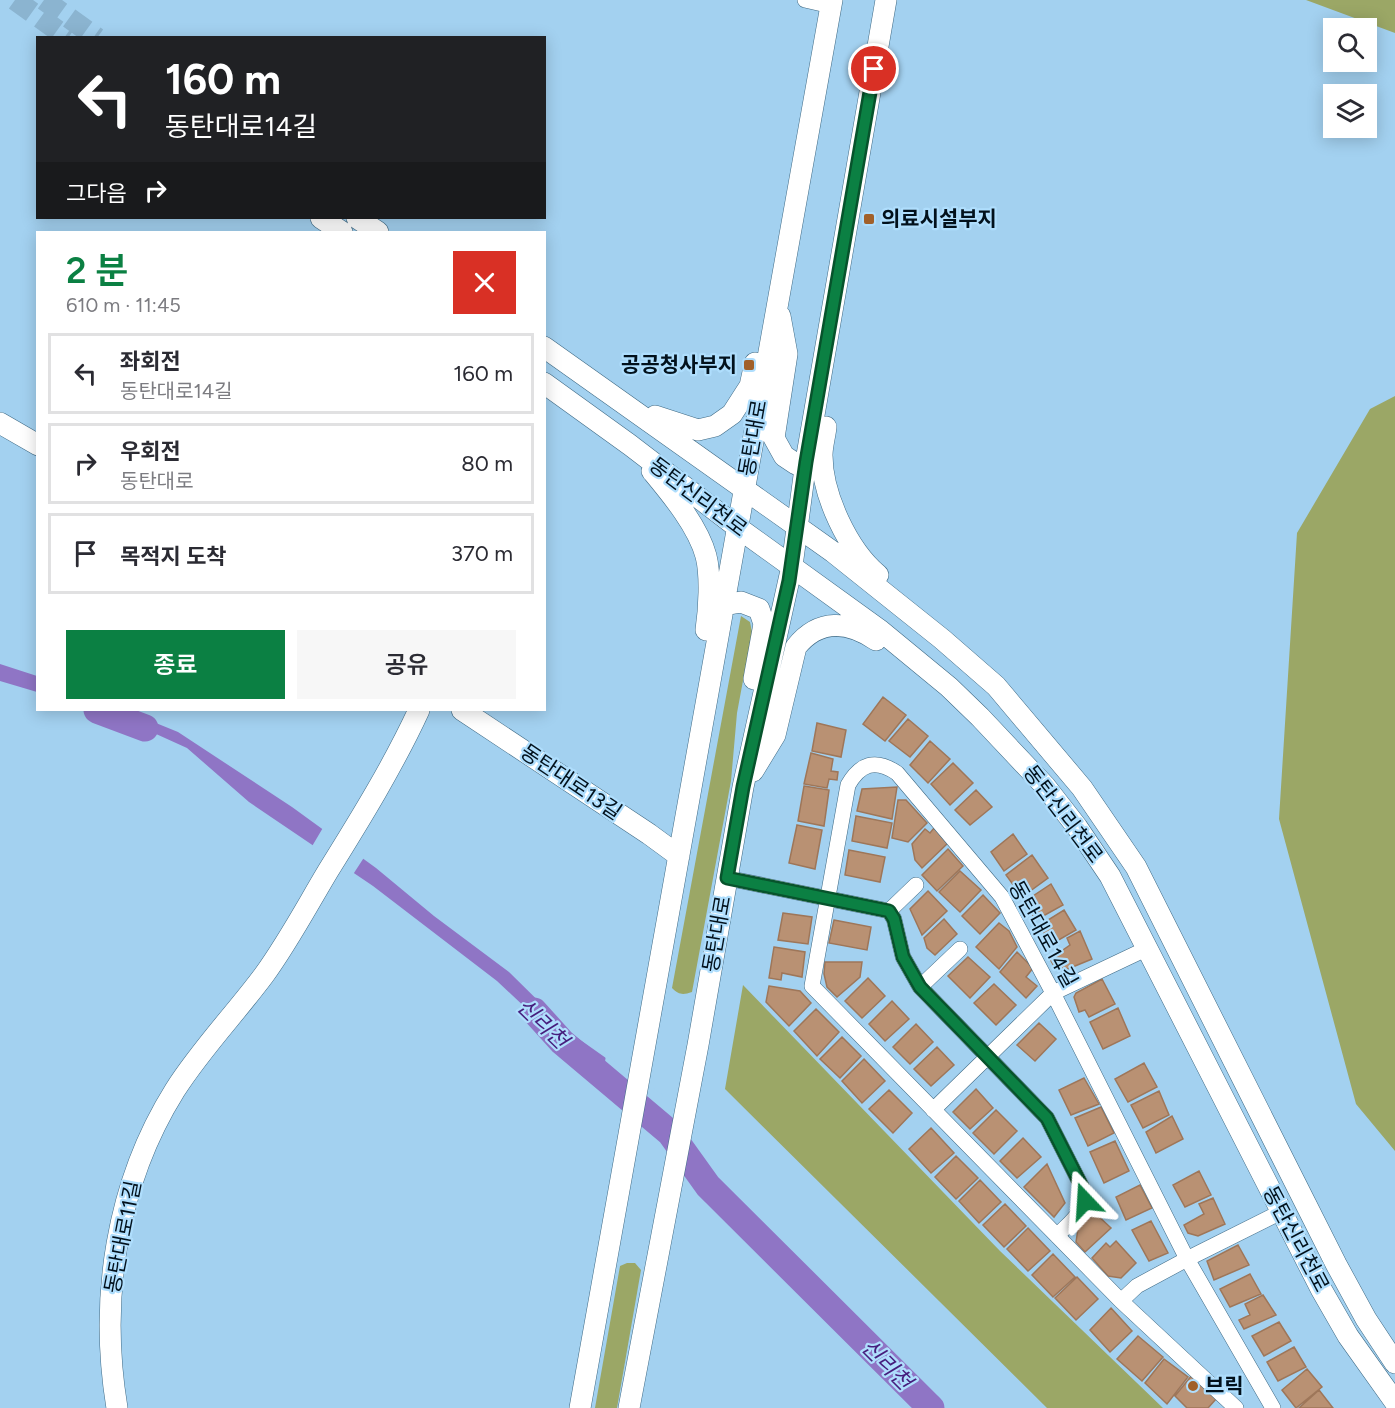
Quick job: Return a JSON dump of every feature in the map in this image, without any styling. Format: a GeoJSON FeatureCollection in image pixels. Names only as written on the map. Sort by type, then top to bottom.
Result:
{"type":"FeatureCollection","features":[{"type":"Feature","properties":{"kind":"main road","name":"동탄대로"},"geometry":{"type":"LineString","coordinates":[[629,1408],[698,1045],[743,787],[792,566],[806,462],[886,0]]}},
{"type":"Feature","properties":{"kind":"main road","name":"동탄대로"},"geometry":{"type":"LineString","coordinates":[[580,1408],[831,3]]}},
{"type":"Feature","properties":{"kind":"main road"},"geometry":{"type":"LineString","coordinates":[[322,219],[340,231]]}},
{"type":"Feature","properties":{"kind":"main road"},"geometry":{"type":"LineString","coordinates":[[358,219],[376,231]]}},
{"type":"Feature","properties":{"kind":"main road"},"geometry":{"type":"LineString","coordinates":[[627,405],[663,420],[698,429],[715,426],[732,414],[750,386],[761,338],[778,301]]}},
{"type":"Feature","properties":{"kind":"main road"},"geometry":{"type":"LineString","coordinates":[[778,301],[787,354],[774,438],[784,456],[796,464],[806,462]]}},
{"type":"Feature","properties":{"kind":"main road"},"geometry":{"type":"LineString","coordinates":[[830,323],[832,386],[822,455],[826,482],[840,525],[871,569],[916,607],[942,639]]}},
{"type":"Feature","properties":{"kind":"main road","name":"동탄신리천로"},"geometry":{"type":"LineString","coordinates":[[546,348],[744,490],[797,525],[942,639],[996,686],[1053,753],[1082,788],[1136,867],[1336,1264],[1366,1319],[1395,1363]]}},
{"type":"Feature","properties":{"kind":"main road","name":"동탄신리천로"},"geometry":{"type":"LineString","coordinates":[[546,384],[915,657],[980,717],[1045,786],[1077,827],[1110,876],[1281,1212],[1348,1336],[1395,1402]]}},
{"type":"Feature","properties":{"kind":"main road"},"geometry":{"type":"LineString","coordinates":[[0,423],[36,444]]}},
{"type":"Feature","properties":{"kind":"main road"},"geometry":{"type":"LineString","coordinates":[[630,445],[688,518],[706,556],[709,603],[695,765]]}},
{"type":"Feature","properties":{"kind":"main road"},"geometry":{"type":"LineString","coordinates":[[723,605],[741,602],[759,609],[764,624],[746,724],[743,787]]}},
{"type":"Feature","properties":{"kind":"main road"},"geometry":{"type":"LineString","coordinates":[[743,787],[775,735],[796,647],[805,636],[818,628],[833,625],[861,630],[891,652],[951,703],[980,717]]}},
{"type":"Feature","properties":{"kind":"main road","name":"동탄대로11길"},"geometry":{"type":"LineString","coordinates":[[117,1408],[110,1346],[110,1294],[118,1240],[132,1182],[158,1120],[175,1090],[265,974],[384,780],[418,711]]}},
{"type":"Feature","properties":{"kind":"main road","name":"동탄대로13길"},"geometry":{"type":"LineString","coordinates":[[464,711],[679,856]]}},
{"type":"Feature","properties":{"kind":"street"},"geometry":{"type":"LineString","coordinates":[[805,0],[831,3]]}},
{"type":"Feature","properties":{"kind":"street","name":"동탄대로14길"},"geometry":{"type":"LineString","coordinates":[[1236,1408],[1121,1301],[812,987],[848,785],[859,770],[875,764],[888,766],[897,772],[1002,897],[1187,1259],[1273,1408]]}},
{"type":"Feature","properties":{"kind":"street"},"geometry":{"type":"LineString","coordinates":[[727,878],[889,911],[894,919],[903,957],[920,987],[1047,1118],[1084,1191],[1085,1201],[1082,1210],[1057,1236]]}},
{"type":"Feature","properties":{"kind":"street"},"geometry":{"type":"LineString","coordinates":[[889,911],[916,885]]}},
{"type":"Feature","properties":{"kind":"street"},"geometry":{"type":"LineString","coordinates":[[933,1110],[1053,993],[1148,948]]}},
{"type":"Feature","properties":{"kind":"street"},"geometry":{"type":"LineString","coordinates":[[920,987],[960,949]]}},
{"type":"Feature","properties":{"kind":"street"},"geometry":{"type":"LineString","coordinates":[[1121,1301],[1137,1286],[1281,1212]]}},
{"type":"Feature","properties":{"kind":"green space"},"geometry":{"type":"Polygon","coordinates":[[[1306,0],[1395,0],[1395,33],[1377,26],[1377,18],[1355,18],[1306,0]]]}},
{"type":"Feature","properties":{"kind":"green space"},"geometry":{"type":"Polygon","coordinates":[[[1395,396],[1395,1151],[1356,1104],[1279,819],[1297,533],[1370,409],[1395,396]]]}},
{"type":"Feature","properties":{"kind":"green space"},"geometry":{"type":"Polygon","coordinates":[[[741,616],[750,622],[752,632],[737,713],[731,781],[692,992],[681,994],[672,988],[741,616]]]}},
{"type":"Feature","properties":{"kind":"green space"},"geometry":{"type":"Polygon","coordinates":[[[743,985],[1000,1251],[1163,1408],[1047,1408],[725,1089],[743,985]]]}},
{"type":"Feature","properties":{"kind":"green space"},"geometry":{"type":"Polygon","coordinates":[[[635,1263],[641,1270],[617,1408],[595,1408],[620,1266],[635,1263]]]}},
{"type":"Feature","properties":{"kind":"water"},"geometry":{"type":"Polygon","coordinates":[[[0,664],[36,676],[36,692],[0,681],[0,664]]]}},
{"type":"Feature","properties":{"kind":"water"},"geometry":{"type":"Polygon","coordinates":[[[100,711],[126,711],[178,732],[292,807],[376,868],[434,916],[509,972],[572,1034],[661,1097],[656,1110],[562,1042],[497,981],[373,886],[249,802],[187,748],[100,711]]]}},
{"type":"Feature","properties":{"kind":"pier"},"geometry":{"type":"Polygon","coordinates":[[[324,826],[365,856],[352,876],[311,848],[324,826]]]}},
{"type":"Feature","properties":{"kind":"pier"},"geometry":{"type":"Polygon","coordinates":[[[606,1055],[663,1095],[659,1112],[655,1113],[603,1075],[606,1055]]]}},
{"type":"Feature","properties":{"kind":"building"},"geometry":{"type":"Polygon","coordinates":[[[883,697],[906,715],[885,741],[863,724],[883,697]]]}},
{"type":"Feature","properties":{"kind":"building"},"geometry":{"type":"Polygon","coordinates":[[[908,719],[928,736],[910,757],[889,741],[908,719]]]}},
{"type":"Feature","properties":{"kind":"building"},"geometry":{"type":"Polygon","coordinates":[[[817,723],[846,730],[841,757],[812,751],[817,723]]]}},
{"type":"Feature","properties":{"kind":"building"},"geometry":{"type":"Polygon","coordinates":[[[930,741],[950,759],[928,783],[910,765],[930,741]]]}},
{"type":"Feature","properties":{"kind":"building"},"geometry":{"type":"Polygon","coordinates":[[[811,753],[833,759],[831,771],[838,772],[837,780],[829,779],[827,788],[804,784],[811,753]]]}},
{"type":"Feature","properties":{"kind":"building"},"geometry":{"type":"Polygon","coordinates":[[[953,763],[973,783],[950,805],[931,784],[953,763]]]}},
{"type":"Feature","properties":{"kind":"building"},"geometry":{"type":"Polygon","coordinates":[[[804,786],[829,790],[824,826],[798,821],[804,786]]]}},
{"type":"Feature","properties":{"kind":"building"},"geometry":{"type":"Polygon","coordinates":[[[897,787],[892,819],[857,811],[862,789],[897,787]]]}},
{"type":"Feature","properties":{"kind":"building"},"geometry":{"type":"Polygon","coordinates":[[[976,790],[992,807],[970,825],[955,810],[976,790]]]}},
{"type":"Feature","properties":{"kind":"building"},"geometry":{"type":"Polygon","coordinates":[[[898,800],[906,800],[927,823],[908,842],[892,838],[898,800]]]}},
{"type":"Feature","properties":{"kind":"building"},"geometry":{"type":"Polygon","coordinates":[[[856,816],[892,823],[887,848],[852,841],[856,816]]]}},
{"type":"Feature","properties":{"kind":"building"},"geometry":{"type":"Polygon","coordinates":[[[797,825],[822,830],[815,869],[789,863],[797,825]]]}},
{"type":"Feature","properties":{"kind":"building"},"geometry":{"type":"Polygon","coordinates":[[[934,828],[949,842],[922,868],[915,860],[912,844],[925,829],[930,833],[934,828]]]}},
{"type":"Feature","properties":{"kind":"building"},"geometry":{"type":"Polygon","coordinates":[[[1013,834],[1027,854],[1004,871],[991,852],[1013,834]]]}},
{"type":"Feature","properties":{"kind":"building"},"geometry":{"type":"Polygon","coordinates":[[[948,849],[963,866],[937,891],[922,875],[948,849]]]}},
{"type":"Feature","properties":{"kind":"building"},"geometry":{"type":"Polygon","coordinates":[[[849,850],[885,857],[880,882],[845,875],[849,850]]]}},
{"type":"Feature","properties":{"kind":"building"},"geometry":{"type":"Polygon","coordinates":[[[1032,855],[1048,878],[1022,897],[1006,875],[1032,855]]]}},
{"type":"Feature","properties":{"kind":"building"},"geometry":{"type":"Polygon","coordinates":[[[960,871],[981,890],[960,912],[939,892],[960,871]]]}},
{"type":"Feature","properties":{"kind":"building"},"geometry":{"type":"Polygon","coordinates":[[[1051,884],[1063,905],[1036,920],[1024,902],[1051,884]]]}},
{"type":"Feature","properties":{"kind":"building"},"geometry":{"type":"Polygon","coordinates":[[[928,891],[947,911],[922,935],[910,909],[928,891]]]}},
{"type":"Feature","properties":{"kind":"building"},"geometry":{"type":"Polygon","coordinates":[[[983,895],[1000,913],[980,934],[962,916],[983,895]]]}},
{"type":"Feature","properties":{"kind":"building"},"geometry":{"type":"Polygon","coordinates":[[[1064,910],[1076,930],[1050,945],[1040,925],[1064,910]]]}},
{"type":"Feature","properties":{"kind":"building"},"geometry":{"type":"Polygon","coordinates":[[[783,913],[812,917],[808,944],[778,940],[783,913]]]}},
{"type":"Feature","properties":{"kind":"building"},"geometry":{"type":"Polygon","coordinates":[[[944,919],[957,934],[935,955],[927,948],[924,938],[944,919]]]}},
{"type":"Feature","properties":{"kind":"building"},"geometry":{"type":"Polygon","coordinates":[[[834,920],[871,927],[867,950],[829,943],[834,920]]]}},
{"type":"Feature","properties":{"kind":"building"},"geometry":{"type":"Polygon","coordinates":[[[999,923],[1009,931],[1017,947],[999,969],[976,947],[999,923]]]}},
{"type":"Feature","properties":{"kind":"building"},"geometry":{"type":"Polygon","coordinates":[[[1080,931],[1092,959],[1063,971],[1055,968],[1050,959],[1070,945],[1067,938],[1080,931]]]}},
{"type":"Feature","properties":{"kind":"building"},"geometry":{"type":"Polygon","coordinates":[[[774,947],[805,952],[802,977],[782,973],[781,980],[769,978],[774,947]]]}},
{"type":"Feature","properties":{"kind":"building"},"geometry":{"type":"Polygon","coordinates":[[[1017,952],[1033,968],[1026,977],[1037,986],[1026,998],[1000,972],[1017,952]]]}},
{"type":"Feature","properties":{"kind":"building"},"geometry":{"type":"Polygon","coordinates":[[[968,957],[990,977],[970,998],[948,976],[968,957]]]}},
{"type":"Feature","properties":{"kind":"building"},"geometry":{"type":"Polygon","coordinates":[[[825,962],[862,962],[860,977],[837,997],[827,987],[824,974],[825,962]]]}},
{"type":"Feature","properties":{"kind":"building"},"geometry":{"type":"Polygon","coordinates":[[[868,978],[885,996],[862,1018],[845,1001],[868,978]]]}},
{"type":"Feature","properties":{"kind":"building"},"geometry":{"type":"Polygon","coordinates":[[[1102,979],[1115,1004],[1089,1017],[1085,1010],[1079,1012],[1074,997],[1076,993],[1102,979]]]}},
{"type":"Feature","properties":{"kind":"building"},"geometry":{"type":"Polygon","coordinates":[[[994,984],[1016,1005],[996,1025],[974,1003],[994,984]]]}},
{"type":"Feature","properties":{"kind":"building"},"geometry":{"type":"Polygon","coordinates":[[[769,986],[800,991],[811,1003],[789,1026],[766,1002],[769,986]]]}},
{"type":"Feature","properties":{"kind":"building"},"geometry":{"type":"Polygon","coordinates":[[[892,1001],[909,1019],[885,1041],[869,1024],[892,1001]]]}},
{"type":"Feature","properties":{"kind":"building"},"geometry":{"type":"Polygon","coordinates":[[[1118,1008],[1130,1036],[1103,1049],[1090,1022],[1118,1008]]]}},
{"type":"Feature","properties":{"kind":"building"},"geometry":{"type":"Polygon","coordinates":[[[816,1009],[839,1032],[817,1056],[794,1031],[816,1009]]]}},
{"type":"Feature","properties":{"kind":"building"},"geometry":{"type":"Polygon","coordinates":[[[1039,1023],[1056,1039],[1035,1061],[1017,1045],[1039,1023]]]}},
{"type":"Feature","properties":{"kind":"building"},"geometry":{"type":"Polygon","coordinates":[[[916,1024],[933,1042],[910,1064],[893,1047],[916,1024]]]}},
{"type":"Feature","properties":{"kind":"building"},"geometry":{"type":"Polygon","coordinates":[[[842,1037],[861,1056],[840,1078],[820,1059],[842,1037]]]}},
{"type":"Feature","properties":{"kind":"building"},"geometry":{"type":"Polygon","coordinates":[[[937,1047],[954,1065],[931,1086],[914,1069],[937,1047]]]}},
{"type":"Feature","properties":{"kind":"building"},"geometry":{"type":"Polygon","coordinates":[[[864,1059],[885,1081],[862,1103],[842,1081],[864,1059]]]}},
{"type":"Feature","properties":{"kind":"building"},"geometry":{"type":"Polygon","coordinates":[[[1144,1063],[1157,1087],[1128,1102],[1115,1079],[1144,1063]]]}},
{"type":"Feature","properties":{"kind":"building"},"geometry":{"type":"Polygon","coordinates":[[[1084,1078],[1099,1104],[1071,1115],[1059,1090],[1084,1078]]]}},
{"type":"Feature","properties":{"kind":"building"},"geometry":{"type":"Polygon","coordinates":[[[976,1089],[993,1108],[970,1129],[953,1112],[976,1089]]]}},
{"type":"Feature","properties":{"kind":"building"},"geometry":{"type":"Polygon","coordinates":[[[889,1090],[912,1113],[893,1133],[869,1109],[889,1090]]]}},
{"type":"Feature","properties":{"kind":"building"},"geometry":{"type":"Polygon","coordinates":[[[1159,1091],[1169,1115],[1143,1128],[1131,1105],[1159,1091]]]}},
{"type":"Feature","properties":{"kind":"building"},"geometry":{"type":"Polygon","coordinates":[[[1101,1107],[1114,1133],[1088,1146],[1075,1118],[1101,1107]]]}},
{"type":"Feature","properties":{"kind":"building"},"geometry":{"type":"Polygon","coordinates":[[[996,1110],[1017,1131],[994,1154],[973,1133],[996,1110]]]}},
{"type":"Feature","properties":{"kind":"building"},"geometry":{"type":"Polygon","coordinates":[[[1172,1116],[1183,1139],[1156,1153],[1146,1132],[1172,1116]]]}},
{"type":"Feature","properties":{"kind":"building"},"geometry":{"type":"Polygon","coordinates":[[[931,1128],[954,1153],[931,1173],[909,1149],[931,1128]]]}},
{"type":"Feature","properties":{"kind":"building"},"geometry":{"type":"Polygon","coordinates":[[[1023,1138],[1041,1157],[1017,1178],[1000,1161],[1023,1138]]]}},
{"type":"Feature","properties":{"kind":"building"},"geometry":{"type":"Polygon","coordinates":[[[1115,1141],[1129,1171],[1104,1183],[1090,1152],[1115,1141]]]}},
{"type":"Feature","properties":{"kind":"building"},"geometry":{"type":"Polygon","coordinates":[[[956,1156],[978,1178],[956,1199],[935,1177],[956,1156]]]}},
{"type":"Feature","properties":{"kind":"building"},"geometry":{"type":"Polygon","coordinates":[[[1047,1164],[1065,1203],[1054,1217],[1024,1187],[1047,1164]]]}},
{"type":"Feature","properties":{"kind":"building"},"geometry":{"type":"Polygon","coordinates":[[[1199,1171],[1211,1195],[1185,1207],[1173,1185],[1199,1171]]]}},
{"type":"Feature","properties":{"kind":"building"},"geometry":{"type":"Polygon","coordinates":[[[980,1180],[1001,1202],[979,1223],[959,1201],[980,1180]]]}},
{"type":"Feature","properties":{"kind":"building"},"geometry":{"type":"Polygon","coordinates":[[[1140,1185],[1152,1208],[1126,1220],[1116,1197],[1140,1185]]]}},
{"type":"Feature","properties":{"kind":"building"},"geometry":{"type":"Polygon","coordinates":[[[1213,1198],[1225,1224],[1198,1236],[1188,1233],[1184,1225],[1204,1214],[1199,1204],[1213,1198]]]}},
{"type":"Feature","properties":{"kind":"building"},"geometry":{"type":"Polygon","coordinates":[[[1005,1204],[1026,1226],[1004,1247],[983,1225],[1005,1204]]]}},
{"type":"Feature","properties":{"kind":"building"},"geometry":{"type":"Polygon","coordinates":[[[1095,1213],[1111,1228],[1085,1252],[1076,1242],[1078,1229],[1095,1213]]]}},
{"type":"Feature","properties":{"kind":"building"},"geometry":{"type":"Polygon","coordinates":[[[1151,1221],[1168,1253],[1149,1261],[1132,1230],[1151,1221]]]}},
{"type":"Feature","properties":{"kind":"building"},"geometry":{"type":"Polygon","coordinates":[[[1028,1228],[1050,1251],[1028,1271],[1007,1249],[1028,1228]]]}},
{"type":"Feature","properties":{"kind":"building"},"geometry":{"type":"Polygon","coordinates":[[[1116,1241],[1136,1263],[1121,1278],[1108,1276],[1092,1258],[1106,1243],[1110,1247],[1116,1241]]]}},
{"type":"Feature","properties":{"kind":"building"},"geometry":{"type":"Polygon","coordinates":[[[1238,1245],[1249,1265],[1214,1280],[1207,1261],[1238,1245]]]}},
{"type":"Feature","properties":{"kind":"building"},"geometry":{"type":"Polygon","coordinates":[[[1053,1254],[1075,1277],[1053,1297],[1032,1275],[1053,1254]]]}},
{"type":"Feature","properties":{"kind":"building"},"geometry":{"type":"Polygon","coordinates":[[[1250,1274],[1261,1294],[1230,1307],[1220,1289],[1250,1274]]]}},
{"type":"Feature","properties":{"kind":"building"},"geometry":{"type":"Polygon","coordinates":[[[1077,1277],[1098,1299],[1076,1320],[1055,1298],[1077,1277]]]}},
{"type":"Feature","properties":{"kind":"building"},"geometry":{"type":"Polygon","coordinates":[[[1263,1295],[1276,1315],[1244,1329],[1239,1320],[1250,1315],[1245,1304],[1263,1295]]]}},
{"type":"Feature","properties":{"kind":"building"},"geometry":{"type":"Polygon","coordinates":[[[1111,1308],[1132,1331],[1110,1352],[1090,1330],[1111,1308]]]}},
{"type":"Feature","properties":{"kind":"building"},"geometry":{"type":"Polygon","coordinates":[[[1279,1322],[1291,1341],[1264,1356],[1252,1336],[1279,1322]]]}},
{"type":"Feature","properties":{"kind":"building"},"geometry":{"type":"Polygon","coordinates":[[[1138,1336],[1163,1357],[1142,1381],[1117,1359],[1138,1336]]]}},
{"type":"Feature","properties":{"kind":"building"},"geometry":{"type":"Polygon","coordinates":[[[1294,1347],[1306,1367],[1278,1381],[1267,1362],[1294,1347]]]}},
{"type":"Feature","properties":{"kind":"building"},"geometry":{"type":"Polygon","coordinates":[[[1164,1359],[1188,1377],[1167,1404],[1145,1383],[1164,1359]]]}},
{"type":"Feature","properties":{"kind":"building"},"geometry":{"type":"Polygon","coordinates":[[[1307,1369],[1322,1387],[1296,1408],[1282,1390],[1307,1369]]]}},
{"type":"Feature","properties":{"kind":"building","name":"브릭"},"geometry":{"type":"Polygon","coordinates":[[[1192,1375],[1216,1399],[1208,1408],[1187,1408],[1175,1396],[1192,1375]]]}},
{"type":"Feature","properties":{"kind":"building"},"geometry":{"type":"Polygon","coordinates":[[[1319,1390],[1333,1408],[1299,1408],[1319,1390]]]}},
{"type":"Feature","properties":{"kind":"waterway","name":"신리천"},"geometry":{"type":"LineString","coordinates":[[100,711],[145,728]]}},
{"type":"Feature","properties":{"kind":"waterway","name":"신리천"},"geometry":{"type":"LineString","coordinates":[[534,1011],[562,1042],[670,1133],[708,1186],[931,1408]]}},
{"type":"Feature","properties":{"kind":"tunnel"},"geometry":{"type":"LineString","coordinates":[[15,0],[65,36]]}},
{"type":"Feature","properties":{"kind":"tunnel"},"geometry":{"type":"LineString","coordinates":[[44,0],[94,36]]}},
{"type":"Feature","properties":{"kind":"place","name":"의료시설부지"},"geometry":{"type":"Point","coordinates":[869,219]}},
{"type":"Feature","properties":{"kind":"place","name":"공공청사부지"},"geometry":{"type":"Point","coordinates":[749,365]}},
{"type":"Feature","properties":{"kind":"place","name":"브릭"},"geometry":{"type":"Point","coordinates":[1193,1386]}},
{"type":"Feature","properties":{"kind":"route"},"geometry":{"type":"LineString","coordinates":[[874,69],[806,462],[792,566],[743,787],[727,878],[889,911],[894,919],[903,957],[920,987],[1047,1118],[1084,1191],[1085,1201]]}}]}
